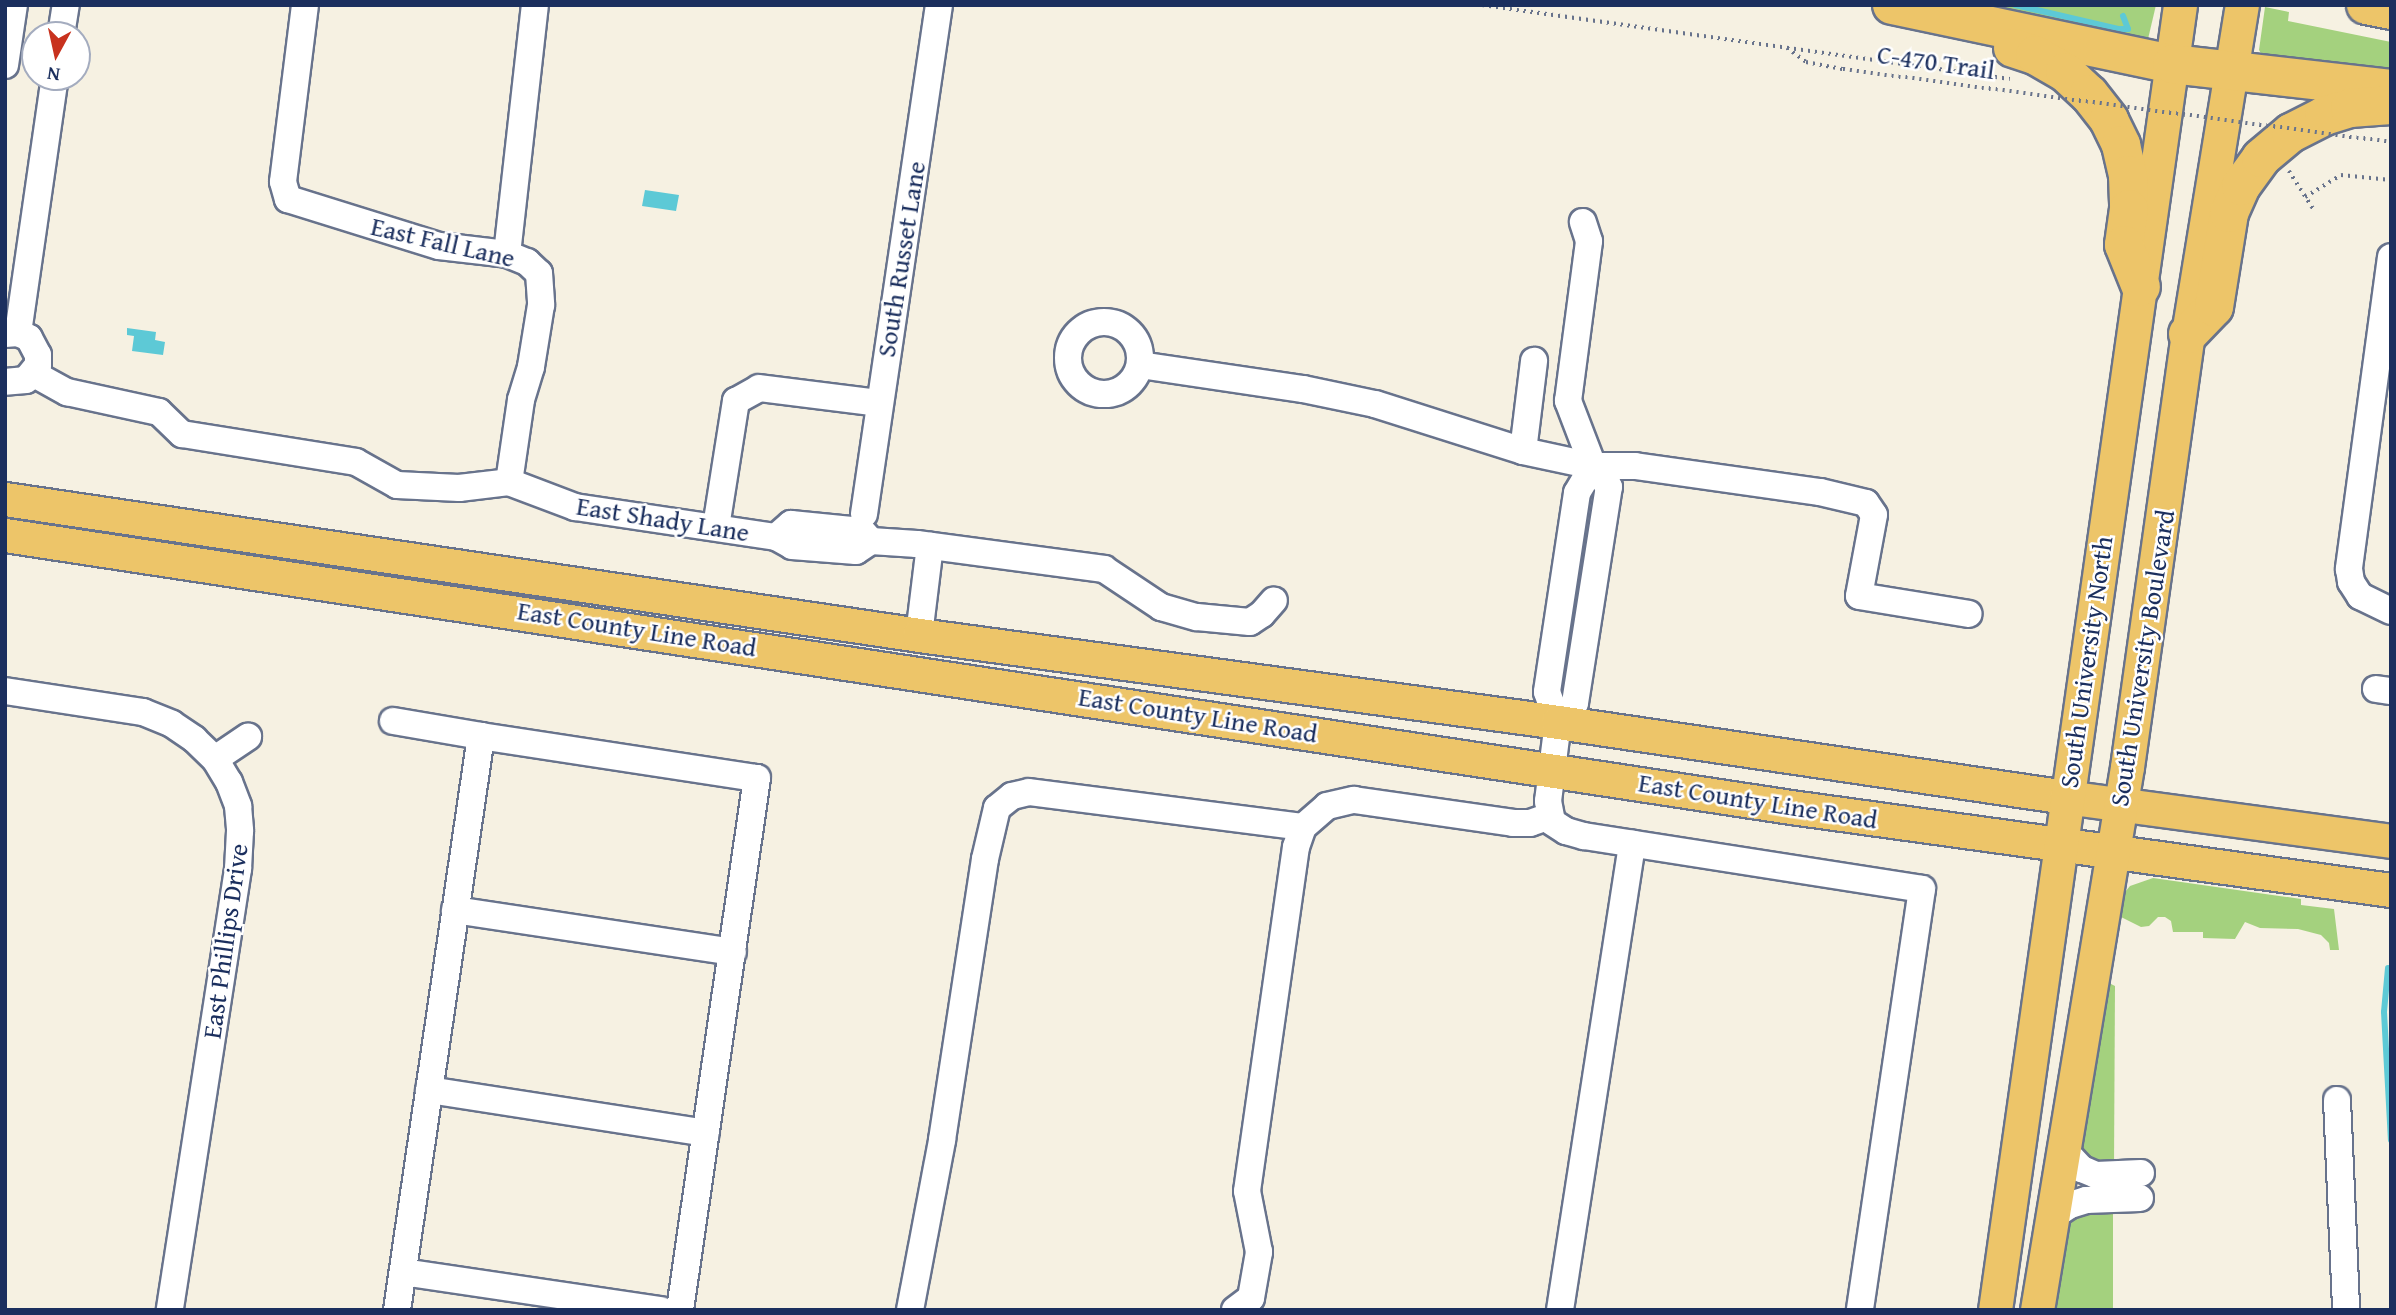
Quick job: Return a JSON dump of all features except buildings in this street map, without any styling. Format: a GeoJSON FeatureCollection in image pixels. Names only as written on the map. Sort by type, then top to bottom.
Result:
{"type":"FeatureCollection","features":[{"type":"Feature","properties":{"kind":"highway"},"geometry":{"type":"LineString","coordinates":[[1892,5],[2172,64],[2391,89]]}},
{"type":"Feature","properties":{"kind":"highway"},"geometry":{"type":"LineString","coordinates":[[2366,5],[2391,10]]}},
{"type":"Feature","properties":{"kind":"highway"},"geometry":{"type":"LineString","coordinates":[[1975,22],[1995,43],[2035,55],[2065,72],[2089,94],[2109,120],[2126,166],[2130,201],[2124,245],[2141,287]]}},
{"type":"Feature","properties":{"kind":"highway"},"geometry":{"type":"LineString","coordinates":[[2188,334],[2214,307],[2229,213],[2241,186],[2261,158],[2291,133],[2324,116],[2350,108],[2391,105]]}},
{"type":"Feature","properties":{"kind":"main road"},"geometry":{"type":"LineString","coordinates":[[2141,287],[2180,5]]}},
{"type":"Feature","properties":{"kind":"main road","name":"South University Boulevard"},"geometry":{"type":"LineString","coordinates":[[2037,1310],[2055,1214],[2120,803],[2188,334],[2242,5]]}},
{"type":"Feature","properties":{"kind":"main road","name":"South University North"},"geometry":{"type":"LineString","coordinates":[[2060,846],[2141,287]]}},
{"type":"Feature","properties":{"kind":"main road","name":"East County Line Road"},"geometry":{"type":"LineString","coordinates":[[5,499],[919,635],[1558,722],[2066,797],[2391,841]]}},
{"type":"Feature","properties":{"kind":"main road","name":"East County Line Road"},"geometry":{"type":"LineString","coordinates":[[5,535],[2060,846],[2391,890]]}},
{"type":"Feature","properties":{"kind":"main road"},"geometry":{"type":"LineString","coordinates":[[1996,1310],[2060,846]]}},
{"type":"Feature","properties":{"kind":"street"},"geometry":{"type":"LineString","coordinates":[[5,65],[14,5]]}},
{"type":"Feature","properties":{"kind":"street","name":"East Fall Lane"},"geometry":{"type":"LineString","coordinates":[[305,5],[284,182],[288,199],[439,246],[507,254],[527,262],[539,273],[542,287],[509,482]]}},
{"type":"Feature","properties":{"kind":"street"},"geometry":{"type":"LineString","coordinates":[[507,254],[535,5]]}},
{"type":"Feature","properties":{"kind":"street","name":"South Russet Lane"},"geometry":{"type":"LineString","coordinates":[[864,514],[939,5]]}},
{"type":"Feature","properties":{"kind":"street"},"geometry":{"type":"LineString","coordinates":[[6,383],[17,384],[34,374],[38,365],[35,345],[12,333],[53,91]]}},
{"type":"Feature","properties":{"kind":"street"},"geometry":{"type":"LineString","coordinates":[[1583,222],[1589,241],[1569,401],[1593,466]]}},
{"type":"Feature","properties":{"kind":"street"},"geometry":{"type":"LineString","coordinates":[[2391,257],[2349,569],[2351,582],[2360,596],[2391,611]]}},
{"type":"Feature","properties":{"kind":"street"},"geometry":{"type":"LineString","coordinates":[[1523,452],[1534,361]]}},
{"type":"Feature","properties":{"kind":"street"},"geometry":{"type":"LineString","coordinates":[[1140,365],[1303,389],[1375,404],[1523,452],[1593,466],[1635,466],[1820,492],[1866,503],[1874,515],[1859,596],[1969,614]]}},
{"type":"Feature","properties":{"kind":"street","name":"East Shady Lane"},"geometry":{"type":"LineString","coordinates":[[34,374],[67,393],[159,412],[182,434],[356,462],[397,485],[459,488],[509,482],[575,507],[776,537],[792,545],[856,551],[871,541],[1104,569],[1161,607],[1197,617],[1250,622],[1262,614],[1274,600]]}},
{"type":"Feature","properties":{"kind":"street"},"geometry":{"type":"LineString","coordinates":[[716,527],[736,401],[759,388],[879,403]]}},
{"type":"Feature","properties":{"kind":"street"},"geometry":{"type":"LineString","coordinates":[[1593,466],[1577,493],[1547,692],[1558,722],[1549,816],[1558,827],[1566,831],[1632,844],[1922,889],[1860,1310]]}},
{"type":"Feature","properties":{"kind":"street"},"geometry":{"type":"LineString","coordinates":[[919,635],[930,546]]}},
{"type":"Feature","properties":{"kind":"street","name":"East Phillips Drive"},"geometry":{"type":"LineString","coordinates":[[5,691],[143,712],[183,731],[215,760],[229,782],[238,806],[238,869],[170,1310]]}},
{"type":"Feature","properties":{"kind":"street"},"geometry":{"type":"LineString","coordinates":[[393,721],[757,778],[680,1310]]}},
{"type":"Feature","properties":{"kind":"street"},"geometry":{"type":"LineString","coordinates":[[397,1310],[481,736]]}},
{"type":"Feature","properties":{"kind":"street"},"geometry":{"type":"LineString","coordinates":[[215,760],[248,737]]}},
{"type":"Feature","properties":{"kind":"street"},"geometry":{"type":"LineString","coordinates":[[910,1310],[940,1151],[985,859],[998,808],[1012,796],[1029,792],[1303,827]]}},
{"type":"Feature","properties":{"kind":"street"},"geometry":{"type":"LineString","coordinates":[[1245,1306],[1259,1252],[1247,1191],[1257,1142],[1296,847],[1303,827],[1327,806],[1354,800],[1524,824],[1549,816]]}},
{"type":"Feature","properties":{"kind":"street"},"geometry":{"type":"LineString","coordinates":[[1560,1310],[1632,844]]}},
{"type":"Feature","properties":{"kind":"street"},"geometry":{"type":"LineString","coordinates":[[455,911],[733,952]]}},
{"type":"Feature","properties":{"kind":"street"},"geometry":{"type":"LineString","coordinates":[[429,1090],[706,1133]]}},
{"type":"Feature","properties":{"kind":"street"},"geometry":{"type":"LineString","coordinates":[[2337,1100],[2346,1310]]}},
{"type":"Feature","properties":{"kind":"street"},"geometry":{"type":"LineString","coordinates":[[2055,1214],[2086,1200],[2140,1186],[2096,1175],[2082,1168],[2065,1151]]}},
{"type":"Feature","properties":{"kind":"street"},"geometry":{"type":"LineString","coordinates":[[403,1272],[661,1310]]}},
{"type":"Feature","properties":{"kind":"path","name":"C-470 Trail"},"geometry":{"type":"LineString","coordinates":[[1482,5],[1787,48],[1805,62],[1843,69],[2391,142]]}},
{"type":"Feature","properties":{"kind":"path"},"geometry":{"type":"LineString","coordinates":[[1787,48],[2018,81]]}},
{"type":"Feature","properties":{"kind":"path"},"geometry":{"type":"LineString","coordinates":[[2036,87],[2067,108]]}},
{"type":"Feature","properties":{"kind":"path"},"geometry":{"type":"LineString","coordinates":[[2284,163],[2314,210]]}},
{"type":"Feature","properties":{"kind":"path"},"geometry":{"type":"LineString","coordinates":[[2305,197],[2341,175],[2391,180]]}},
{"type":"Feature","properties":{"kind":"green space"},"geometry":{"type":"Polygon","coordinates":[[[1965,5],[2156,5],[2148,39],[1965,5]]]}},
{"type":"Feature","properties":{"kind":"green space"},"geometry":{"type":"Polygon","coordinates":[[[2265,7],[2289,12],[2288,21],[2391,42],[2391,74],[2262,55],[2259,50],[2265,7]]]}},
{"type":"Feature","properties":{"kind":"green space"},"geometry":{"type":"Polygon","coordinates":[[[2153,878],[2301,899],[2301,905],[2334,909],[2339,950],[2330,950],[2329,943],[2321,935],[2298,929],[2260,928],[2245,922],[2235,939],[2203,938],[2203,932],[2173,932],[2171,921],[2165,917],[2158,917],[2149,926],[2141,927],[2117,915],[2120,898],[2130,886],[2153,878]]]}},
{"type":"Feature","properties":{"kind":"green space"},"geometry":{"type":"Polygon","coordinates":[[[2105,981],[2115,986],[2114,1167],[2098,1167],[2081,1146],[2105,981]]]}},
{"type":"Feature","properties":{"kind":"green space"},"geometry":{"type":"Polygon","coordinates":[[[2113,1207],[2113,1310],[2053,1310],[2071,1216],[2113,1207]]]}},
{"type":"Feature","properties":{"kind":"water"},"geometry":{"type":"Polygon","coordinates":[[[645,190],[679,195],[676,211],[642,206],[645,190]]]}},
{"type":"Feature","properties":{"kind":"water"},"geometry":{"type":"Polygon","coordinates":[[[127,328],[156,332],[155,340],[165,342],[163,355],[132,351],[134,336],[127,335],[127,328]]]}},
{"type":"Feature","properties":{"kind":"waterway"},"geometry":{"type":"LineString","coordinates":[[2015,5],[2128,29],[2123,16]]}},
{"type":"Feature","properties":{"kind":"waterway"},"geometry":{"type":"LineString","coordinates":[[2388,968],[2384,1012],[2391,1140]]}}]}
